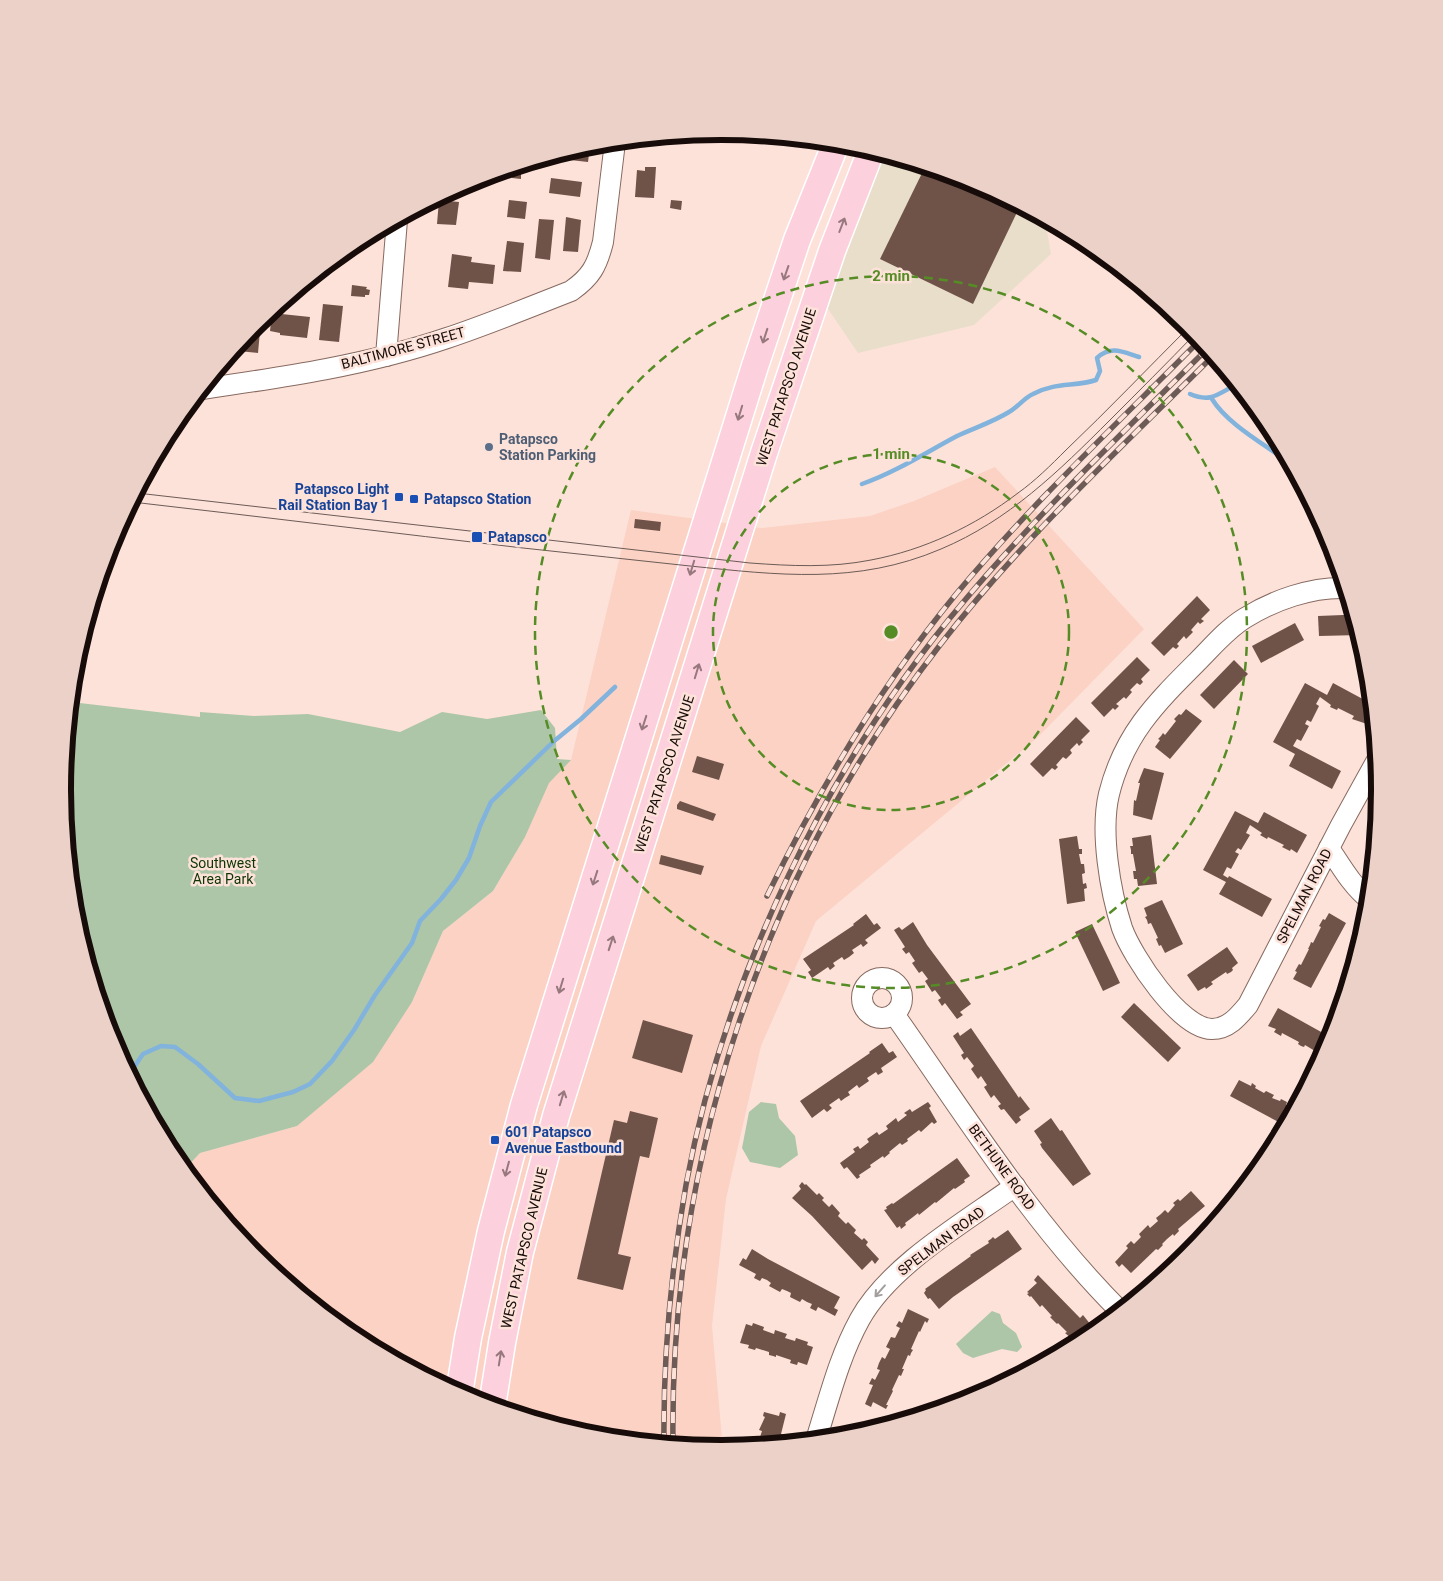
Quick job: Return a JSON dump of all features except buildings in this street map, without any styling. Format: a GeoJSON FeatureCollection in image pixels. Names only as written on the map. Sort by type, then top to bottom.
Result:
{"type":"FeatureCollection","features":[{"type":"Feature","properties":{"kind":"main road"},"geometry":{"type":"LineString","coordinates":[[460,1385],[468,1338],[491,1231],[524,1105],[775,305],[797,240],[833,150]]}},
{"type":"Feature","properties":{"kind":"main road","name":"WEST PATAPSCO AVENUE"},"geometry":{"type":"LineString","coordinates":[[493,1399],[520,1252],[556,1116],[764,453],[826,270],[869,158]]}},
{"type":"Feature","properties":{"kind":"main road"},"geometry":{"type":"LineString","coordinates":[[775,305],[802,299],[826,270]]}},
{"type":"Feature","properties":{"kind":"main road"},"geometry":{"type":"LineString","coordinates":[[764,453],[763,435],[794,336],[775,305]]}},
{"type":"Feature","properties":{"kind":"street","name":"BALTIMORE STREET"},"geometry":{"type":"LineString","coordinates":[[212,387],[308,373],[386,356],[447,338],[571,291],[585,282],[598,259],[603,242],[615,150]]}},
{"type":"Feature","properties":{"kind":"street"},"geometry":{"type":"LineString","coordinates":[[386,356],[396,227]]}},
{"type":"Feature","properties":{"kind":"street","name":"SPELMAN ROAD"},"geometry":{"type":"LineString","coordinates":[[1339,588],[1307,593],[1274,603],[1245,618],[1222,637],[1163,697],[1134,732],[1118,766],[1109,795],[1105,828],[1108,861],[1122,928],[1135,955],[1154,982],[1172,1004],[1193,1023],[1203,1028],[1213,1029],[1225,1026],[1237,1018],[1248,1005],[1329,848],[1371,772]]}},
{"type":"Feature","properties":{"kind":"street"},"geometry":{"type":"LineString","coordinates":[[1329,848],[1348,877],[1363,894]]}},
{"type":"Feature","properties":{"kind":"street","name":"BETHUNE ROAD"},"geometry":{"type":"LineString","coordinates":[[894,1014],[1015,1186],[1059,1245],[1115,1307]]}},
{"type":"Feature","properties":{"kind":"street","name":"SPELMAN ROAD"},"geometry":{"type":"LineString","coordinates":[[818,1433],[843,1354],[861,1318],[879,1292],[904,1266],[1015,1186]]}},
{"type":"Feature","properties":{"kind":"shaded area"},"geometry":{"type":"Polygon","coordinates":[[[882,160],[931,175],[970,190],[1009,207],[1046,227],[1051,254],[974,325],[858,353],[826,306],[882,160]]]}},
{"type":"Feature","properties":{"kind":"shaded area"},"geometry":{"type":"Polygon","coordinates":[[[995,467],[1144,629],[1037,738],[816,921],[761,1046],[726,1199],[712,1326],[722,1441],[637,1435],[553,1419],[473,1391],[434,1374],[396,1354],[360,1331],[293,1279],[233,1219],[190,1164],[200,1153],[297,1126],[412,1002],[443,931],[493,891],[525,837],[557,762],[571,760],[631,510],[761,528],[870,516],[914,501],[995,467]]]}},
{"type":"Feature","properties":{"kind":"green space","name":"Southwest Area Park"},"geometry":{"type":"Polygon","coordinates":[[[78,703],[200,717],[200,712],[254,716],[308,714],[400,732],[442,712],[487,719],[541,710],[555,728],[557,759],[571,760],[549,783],[525,837],[493,891],[443,931],[412,1002],[373,1062],[297,1126],[200,1153],[190,1164],[158,1116],[138,1078],[121,1039],[93,959],[77,875],[73,833],[71,790],[78,703]]]}},
{"type":"Feature","properties":{"kind":"green space"},"geometry":{"type":"Polygon","coordinates":[[[761,1102],[776,1104],[779,1118],[795,1136],[798,1155],[780,1168],[750,1162],[742,1148],[749,1112],[761,1102]]]}},
{"type":"Feature","properties":{"kind":"green space"},"geometry":{"type":"Polygon","coordinates":[[[992,1311],[1000,1314],[1003,1323],[1016,1333],[1022,1347],[1017,1352],[1002,1349],[973,1358],[963,1353],[956,1344],[992,1311]]]}},
{"type":"Feature","properties":{"kind":"waterway"},"geometry":{"type":"LineString","coordinates":[[862,484],[899,468],[957,436],[1003,416],[1041,390],[1096,380],[1100,371],[1097,358],[1102,354],[1117,351],[1139,357]]}},
{"type":"Feature","properties":{"kind":"waterway"},"geometry":{"type":"LineString","coordinates":[[1190,394],[1204,398],[1214,396],[1231,387]]}},
{"type":"Feature","properties":{"kind":"waterway"},"geometry":{"type":"LineString","coordinates":[[1212,399],[1237,426],[1279,456]]}},
{"type":"Feature","properties":{"kind":"waterway"},"geometry":{"type":"LineString","coordinates":[[134,1068],[143,1054],[161,1046],[175,1047],[198,1064],[235,1098],[259,1101],[293,1092],[310,1084],[332,1061],[354,1030],[375,995],[412,943],[420,921],[456,880],[469,858],[491,802],[553,742],[615,687]]}},
{"type":"Feature","properties":{"kind":"tram line"},"geometry":{"type":"LineString","coordinates":[[143,494],[750,563],[811,566],[856,563],[891,556],[929,543],[967,526],[1002,505],[1049,467],[1183,333]]}},
{"type":"Feature","properties":{"kind":"tram line"},"geometry":{"type":"LineString","coordinates":[[138,503],[690,566],[786,574],[848,573],[879,568],[941,549],[965,538],[1010,509],[1032,493],[1072,458],[1189,340]]}},
{"type":"Feature","properties":{"kind":"railway"},"geometry":{"type":"LineString","coordinates":[[767,896],[830,777],[877,701],[929,628],[1015,527],[1195,345]]}},
{"type":"Feature","properties":{"kind":"railway"},"geometry":{"type":"LineString","coordinates":[[664,1438],[669,1314],[676,1249],[686,1185],[703,1107],[726,1029],[755,951],[789,875],[827,801],[869,730],[916,663],[965,600],[1053,503],[1202,354]]}},
{"type":"Feature","properties":{"kind":"railway"},"geometry":{"type":"LineString","coordinates":[[673,1438],[676,1338],[688,1231],[709,1126],[739,1022],[777,922],[823,825],[878,733],[940,645],[971,606],[1037,532],[1209,360]]}},
{"type":"Feature","properties":{"kind":"place","name":"Patapsco Station Parking"},"geometry":{"type":"Point","coordinates":[489,447]}},
{"type":"Feature","properties":{"kind":"place","name":"Patapsco Light Rail Station Bay 1"},"geometry":{"type":"Point","coordinates":[399,497]}},
{"type":"Feature","properties":{"kind":"place","name":"Patapsco Station"},"geometry":{"type":"Point","coordinates":[414,499]}},
{"type":"Feature","properties":{"kind":"place","name":"Patapsco"},"geometry":{"type":"Point","coordinates":[477,537]}},
{"type":"Feature","properties":{"kind":"place","name":"601 Patapsco Avenue Eastbound"},"geometry":{"type":"Point","coordinates":[495,1140]}}]}
